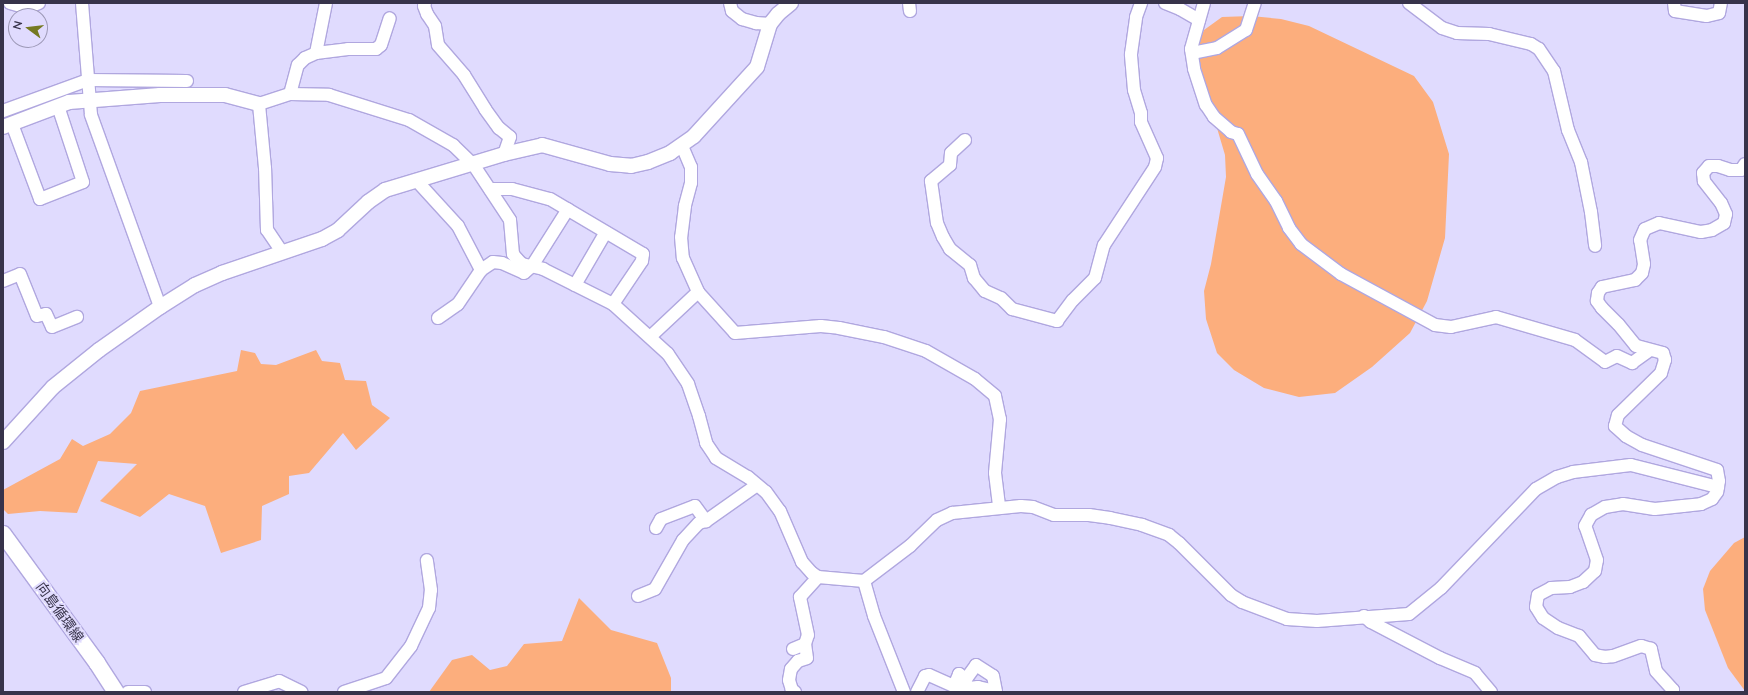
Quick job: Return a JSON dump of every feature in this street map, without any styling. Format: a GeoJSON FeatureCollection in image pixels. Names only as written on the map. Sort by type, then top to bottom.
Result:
{"type":"FeatureCollection","features":[{"type":"Feature","properties":{"kind":"main road","name":"向島循環線"},"geometry":{"type":"LineString","coordinates":[[3,534],[97,663],[116,692]]}},
{"type":"Feature","properties":{"kind":"street"},"geometry":{"type":"LineString","coordinates":[[10,3],[27,8],[39,3]]}},
{"type":"Feature","properties":{"kind":"street"},"geometry":{"type":"LineString","coordinates":[[82,3],[91,115],[160,307]]}},
{"type":"Feature","properties":{"kind":"street"},"geometry":{"type":"LineString","coordinates":[[316,53],[326,3]]}},
{"type":"Feature","properties":{"kind":"street"},"geometry":{"type":"LineString","coordinates":[[730,3],[732,11],[742,19],[770,24]]}},
{"type":"Feature","properties":{"kind":"street"},"geometry":{"type":"LineString","coordinates":[[3,442],[53,386],[99,350],[160,307],[195,284],[322,239],[338,230],[368,202],[385,190],[504,154],[542,145],[610,164],[632,166],[648,162],[682,146],[694,136],[757,67],[770,24],[778,14],[791,3]]}},
{"type":"Feature","properties":{"kind":"street"},"geometry":{"type":"LineString","coordinates":[[965,140],[951,153],[950,165],[931,181],[937,223],[943,238],[950,249],[970,265],[974,278],[985,291],[1001,298],[1012,309],[1057,321],[1073,300],[1096,278],[1104,245],[1155,167],[1157,158],[1141,122],[1141,112],[1134,90],[1131,54],[1136,17],[1141,3]]}},
{"type":"Feature","properties":{"kind":"street"},"geometry":{"type":"LineString","coordinates":[[1165,3],[1199,20]]}},
{"type":"Feature","properties":{"kind":"street"},"geometry":{"type":"LineString","coordinates":[[1204,3],[1192,53],[1194,69],[1206,105],[1214,117],[1231,132],[1238,134],[1257,174],[1276,201],[1289,228],[1301,244],[1341,274],[1435,325],[1451,327],[1496,317],[1575,340],[1605,362],[1617,356],[1632,363],[1650,350]]}},
{"type":"Feature","properties":{"kind":"street"},"geometry":{"type":"LineString","coordinates":[[1192,53],[1217,48],[1246,30],[1255,3]]}},
{"type":"Feature","properties":{"kind":"street"},"geometry":{"type":"LineString","coordinates":[[1409,3],[1442,28],[1457,33],[1489,34],[1531,44],[1539,49],[1554,71],[1568,130],[1580,162],[1591,212],[1595,246]]}},
{"type":"Feature","properties":{"kind":"street"},"geometry":{"type":"LineString","coordinates":[[1674,3],[1675,11],[1707,16],[1719,13],[1721,3]]}},
{"type":"Feature","properties":{"kind":"street"},"geometry":{"type":"LineString","coordinates":[[423,4],[435,26],[438,45],[464,75],[485,109],[499,128],[510,137],[504,154]]}},
{"type":"Feature","properties":{"kind":"street"},"geometry":{"type":"LineString","coordinates":[[290,94],[298,64],[304,58],[316,53],[348,49],[376,49],[381,46],[390,18]]}},
{"type":"Feature","properties":{"kind":"street"},"geometry":{"type":"LineString","coordinates":[[3,111],[88,80],[187,81]]}},
{"type":"Feature","properties":{"kind":"street"},"geometry":{"type":"LineString","coordinates":[[58,106],[83,182],[40,199],[7,125],[58,106],[69,102],[160,95],[224,95],[259,104],[290,94],[329,95],[409,120],[453,145],[474,164],[510,220],[513,254],[522,264],[543,269],[613,304],[668,354],[688,384],[706,443],[716,458],[758,485],[766,492],[780,511],[802,562],[812,574],[818,577],[864,581],[910,546],[937,520],[952,513],[1021,506],[1033,507],[1054,515],[1089,515],[1110,518],[1142,525],[1163,533],[1179,543],[1231,595],[1242,602],[1287,619],[1317,621],[1364,616],[1409,614],[1441,588],[1536,489],[1557,477],[1573,472],[1631,465],[1718,487]]}},
{"type":"Feature","properties":{"kind":"street"},"geometry":{"type":"LineString","coordinates":[[259,104],[265,168],[267,230],[282,252]]}},
{"type":"Feature","properties":{"kind":"street"},"geometry":{"type":"LineString","coordinates":[[682,146],[691,167],[691,183],[685,206],[681,237],[683,258],[698,292],[735,333],[821,326],[839,328],[884,337],[926,351],[975,379],[995,396],[1000,419],[996,472],[999,508]]}},
{"type":"Feature","properties":{"kind":"street"},"geometry":{"type":"LineString","coordinates":[[1673,692],[1673,690],[1656,671],[1651,649],[1640,646],[1613,656],[1605,657],[1595,655],[1579,636],[1558,628],[1543,618],[1536,607],[1538,595],[1551,588],[1570,587],[1583,582],[1595,571],[1597,560],[1585,526],[1591,515],[1605,507],[1623,504],[1655,509],[1701,504],[1712,499],[1718,487],[1719,481],[1717,470],[1642,445],[1626,436],[1615,426],[1618,414],[1661,373],[1665,360],[1663,353],[1636,346],[1597,301],[1598,293],[1602,286],[1635,280],[1642,273],[1644,264],[1640,240],[1645,229],[1659,223],[1701,232],[1712,230],[1724,223],[1726,214],[1721,203],[1704,181],[1703,173],[1709,166],[1718,166],[1730,170],[1741,170],[1745,164]]}},
{"type":"Feature","properties":{"kind":"street"},"geometry":{"type":"LineString","coordinates":[[416,180],[458,226],[481,270]]}},
{"type":"Feature","properties":{"kind":"street"},"geometry":{"type":"LineString","coordinates":[[490,189],[512,189],[550,199],[643,254],[642,262],[613,304]]}},
{"type":"Feature","properties":{"kind":"street"},"geometry":{"type":"LineString","coordinates":[[438,318],[458,304],[481,270],[493,262],[502,263],[524,273],[532,266],[568,209]]}},
{"type":"Feature","properties":{"kind":"street"},"geometry":{"type":"LineString","coordinates":[[575,285],[606,232]]}},
{"type":"Feature","properties":{"kind":"street"},"geometry":{"type":"LineString","coordinates":[[3,281],[20,274],[37,316],[46,314],[52,327],[77,318]]}},
{"type":"Feature","properties":{"kind":"street"},"geometry":{"type":"LineString","coordinates":[[650,337],[698,292]]}},
{"type":"Feature","properties":{"kind":"street"},"geometry":{"type":"LineString","coordinates":[[638,596],[655,589],[683,540],[699,523],[706,521],[758,485]]}},
{"type":"Feature","properties":{"kind":"street"},"geometry":{"type":"LineString","coordinates":[[656,528],[661,519],[695,506],[706,521]]}},
{"type":"Feature","properties":{"kind":"street"},"geometry":{"type":"LineString","coordinates":[[344,692],[386,678],[411,646],[429,608],[431,590],[427,560]]}},
{"type":"Feature","properties":{"kind":"street"},"geometry":{"type":"LineString","coordinates":[[795,692],[792,690],[789,680],[791,670],[798,660],[807,658],[805,644],[808,635],[800,597],[818,577]]}},
{"type":"Feature","properties":{"kind":"street"},"geometry":{"type":"LineString","coordinates":[[864,581],[874,616],[904,692]]}},
{"type":"Feature","properties":{"kind":"street"},"geometry":{"type":"LineString","coordinates":[[1364,616],[1371,622],[1440,658],[1475,673],[1491,692]]}},
{"type":"Feature","properties":{"kind":"street"},"geometry":{"type":"LineString","coordinates":[[793,649],[805,644]]}},
{"type":"Feature","properties":{"kind":"street"},"geometry":{"type":"LineString","coordinates":[[917,692],[925,676],[930,676],[961,689],[978,687],[996,692],[993,676],[976,665],[966,679],[959,674],[954,686]]}},
{"type":"Feature","properties":{"kind":"street"},"geometry":{"type":"LineString","coordinates":[[244,692],[278,681],[302,692]]}},
{"type":"Feature","properties":{"kind":"street"},"geometry":{"type":"LineString","coordinates":[[128,692],[145,692]]}},
{"type":"Feature","properties":{"kind":"shaded area"},"geometry":{"type":"Polygon","coordinates":[[[1251,16],[1281,19],[1309,26],[1414,76],[1433,102],[1449,154],[1445,238],[1427,301],[1410,333],[1372,367],[1335,393],[1299,397],[1264,388],[1234,370],[1217,353],[1206,319],[1204,291],[1211,264],[1226,177],[1225,155],[1206,91],[1197,48],[1204,30],[1222,17],[1251,16]]]}},
{"type":"Feature","properties":{"kind":"shaded area"},"geometry":{"type":"Polygon","coordinates":[[[241,350],[255,353],[261,364],[276,365],[316,350],[322,361],[340,363],[345,380],[366,381],[372,405],[390,418],[356,450],[343,433],[309,473],[289,476],[289,494],[262,506],[261,540],[221,553],[205,506],[169,494],[140,517],[100,501],[137,464],[98,461],[77,513],[40,511],[8,514],[3,509],[3,490],[60,459],[72,439],[83,446],[110,434],[131,413],[140,391],[237,371],[241,350]]]}},
{"type":"Feature","properties":{"kind":"shaded area"},"geometry":{"type":"Polygon","coordinates":[[[1745,537],[1745,691],[1728,668],[1705,610],[1703,589],[1710,571],[1734,543],[1745,537]]]}},
{"type":"Feature","properties":{"kind":"shaded area"},"geometry":{"type":"Polygon","coordinates":[[[579,598],[611,630],[657,643],[671,678],[671,692],[429,692],[452,660],[472,655],[490,670],[507,666],[524,644],[562,641],[579,598]]]}}]}
